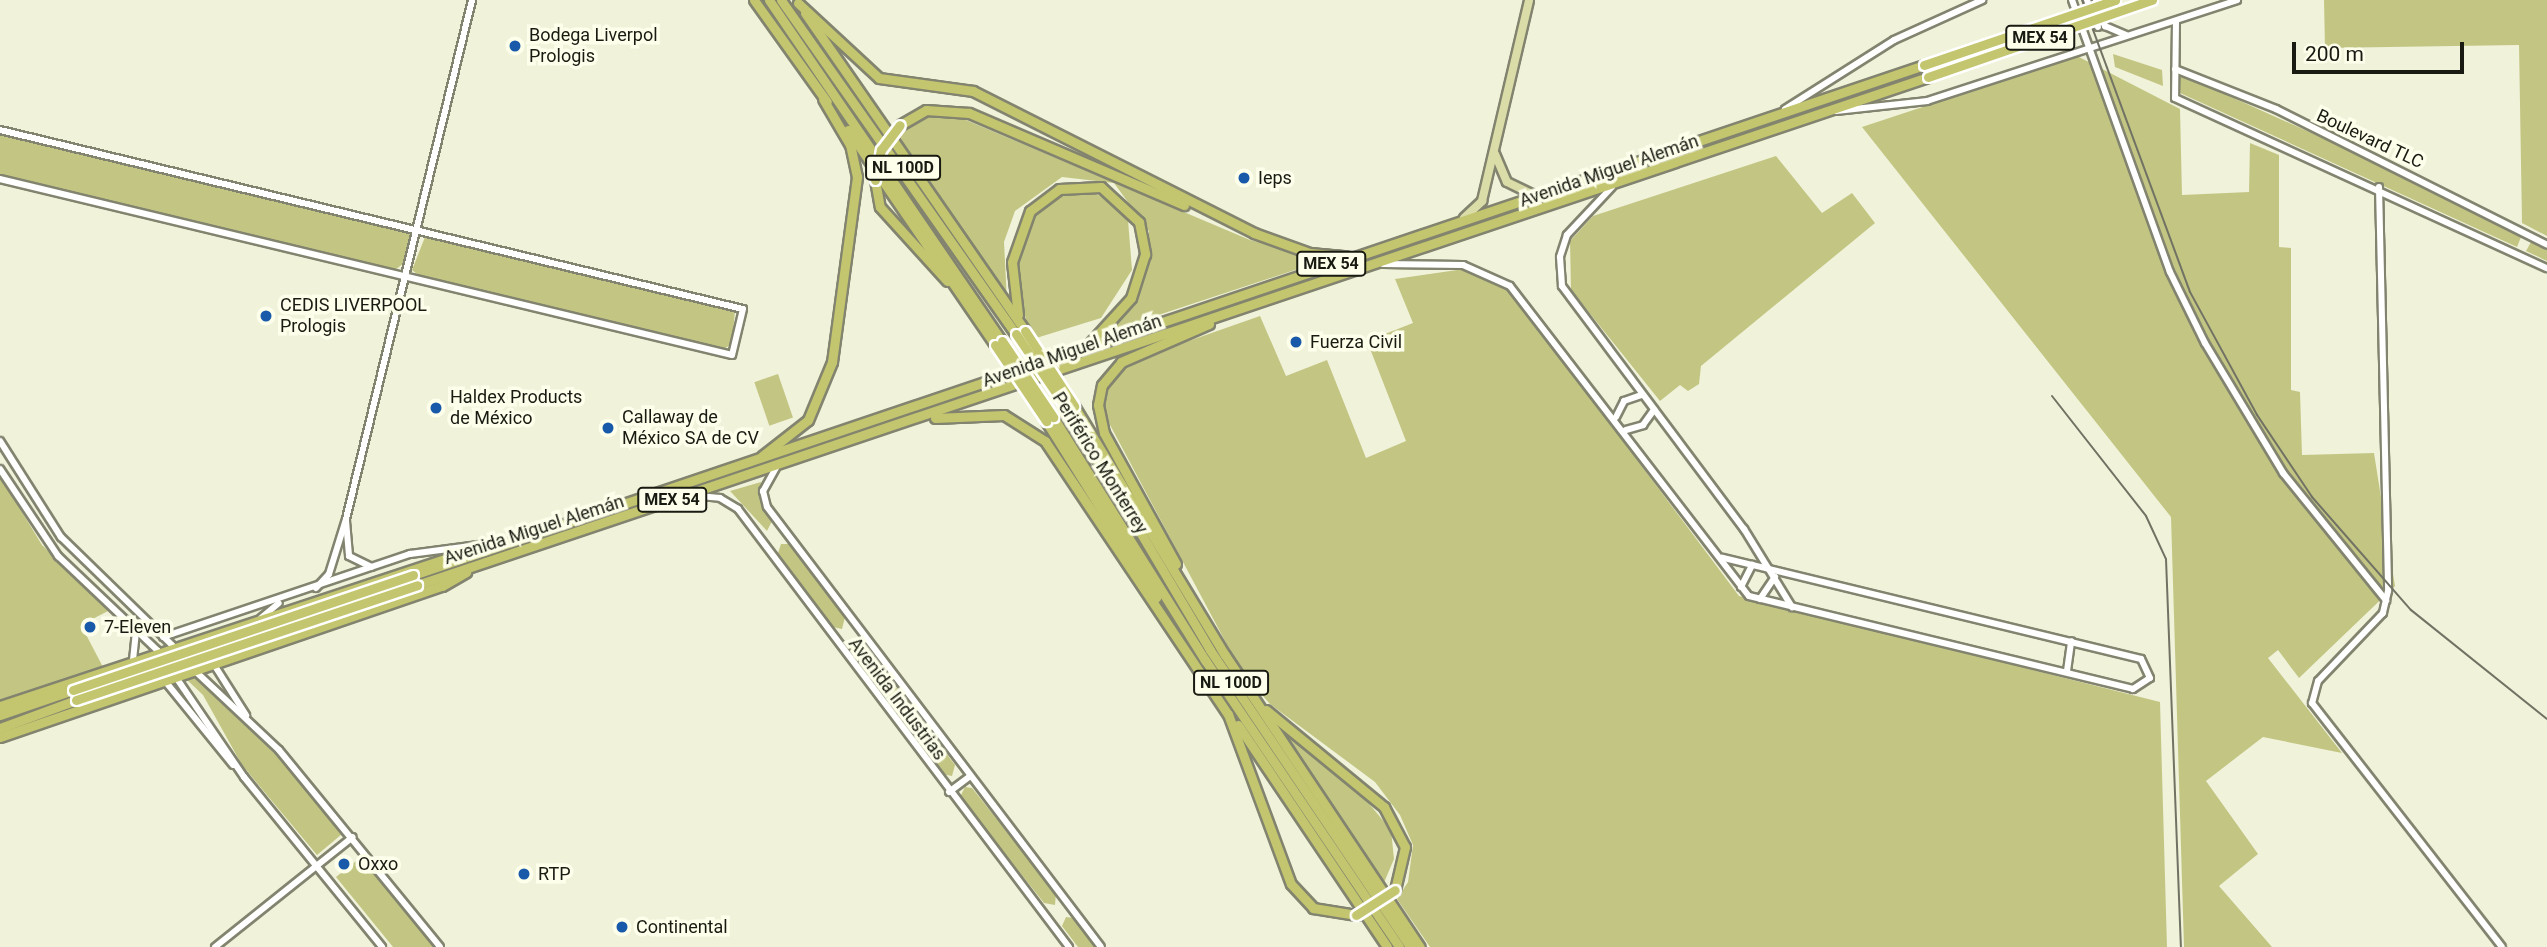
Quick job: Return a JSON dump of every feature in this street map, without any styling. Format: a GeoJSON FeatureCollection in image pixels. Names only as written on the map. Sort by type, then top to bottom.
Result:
{"type":"FeatureCollection","features":[{"type":"Feature","properties":{"kind":"highway"},"geometry":{"type":"LineString","coordinates":[[754,0],[966,301],[999,343]]}},
{"type":"Feature","properties":{"kind":"highway","name":"Periférico Monterrey"},"geometry":{"type":"LineString","coordinates":[[769,0],[999,343],[1205,660],[1399,947]]}},
{"type":"Feature","properties":{"kind":"highway","name":"Periférico Monterrey"},"geometry":{"type":"LineString","coordinates":[[782,0],[1020,330],[1071,408],[1210,650],[1410,947]]}},
{"type":"Feature","properties":{"kind":"highway","name":"Avenida Miguel Alemán"},"geometry":{"type":"LineString","coordinates":[[0,715],[74,695],[415,580],[483,552],[739,468],[1463,219],[1746,127],[2115,0]]}},
{"type":"Feature","properties":{"kind":"highway","name":"Avenida Miguel Alemán"},"geometry":{"type":"LineString","coordinates":[[415,580],[470,568],[927,417],[1612,187],[2152,0]]}},
{"type":"Feature","properties":{"kind":"highway"},"geometry":{"type":"LineString","coordinates":[[797,2],[1020,330]]}},
{"type":"Feature","properties":{"kind":"highway"},"geometry":{"type":"LineString","coordinates":[[797,2],[871,75],[960,87],[996,100],[1196,207]]}},
{"type":"Feature","properties":{"kind":"highway"},"geometry":{"type":"LineString","coordinates":[[739,468],[800,428],[829,376],[858,188],[850,145],[823,99]]}},
{"type":"Feature","properties":{"kind":"highway"},"geometry":{"type":"LineString","coordinates":[[966,301],[880,207],[875,180],[881,150],[900,125],[926,110],[969,113],[1298,250],[1358,255]]}},
{"type":"Feature","properties":{"kind":"highway"},"geometry":{"type":"LineString","coordinates":[[1020,330],[1012,262],[1030,211],[1059,189],[1101,187],[1139,222],[1144,265],[1123,311],[1083,349]]}},
{"type":"Feature","properties":{"kind":"highway"},"geometry":{"type":"LineString","coordinates":[[1198,610],[1104,433],[1098,405],[1102,385],[1121,362],[1193,335],[1214,319]]}},
{"type":"Feature","properties":{"kind":"highway"},"geometry":{"type":"LineString","coordinates":[[1071,408],[1251,693],[1420,947]]}},
{"type":"Feature","properties":{"kind":"highway"},"geometry":{"type":"LineString","coordinates":[[927,417],[994,413],[1039,434],[1387,947]]}},
{"type":"Feature","properties":{"kind":"highway"},"geometry":{"type":"LineString","coordinates":[[1049,419],[1184,648]]}},
{"type":"Feature","properties":{"kind":"highway"},"geometry":{"type":"LineString","coordinates":[[0,706],[424,563],[483,552]]}},
{"type":"Feature","properties":{"kind":"highway"},"geometry":{"type":"LineString","coordinates":[[0,737],[443,586],[470,568]]}},
{"type":"Feature","properties":{"kind":"highway"},"geometry":{"type":"LineString","coordinates":[[206,635],[197,653],[215,662]]}},
{"type":"Feature","properties":{"kind":"highway"},"geometry":{"type":"LineString","coordinates":[[133,660],[147,687]]}},
{"type":"Feature","properties":{"kind":"highway"},"geometry":{"type":"LineString","coordinates":[[1228,714],[1292,884],[1313,908],[1356,915],[1395,890],[1405,847],[1384,807],[1251,693]]}},
{"type":"Feature","properties":{"kind":"highway","name":"Avenida Miguel Alemán"},"geometry":{"type":"LineString","coordinates":[[0,728],[74,695]]}},
{"type":"Feature","properties":{"kind":"main road"},"geometry":{"type":"LineString","coordinates":[[1463,219],[1480,205],[1529,0]]}},
{"type":"Feature","properties":{"kind":"main road"},"geometry":{"type":"LineString","coordinates":[[1494,151],[1507,183],[1534,195]]}},
{"type":"Feature","properties":{"kind":"street"},"geometry":{"type":"LineString","coordinates":[[316,588],[329,574],[346,519],[472,0]]}},
{"type":"Feature","properties":{"kind":"street"},"geometry":{"type":"LineString","coordinates":[[1746,127],[1894,40],[1982,0]]}},
{"type":"Feature","properties":{"kind":"street"},"geometry":{"type":"LineString","coordinates":[[2072,0],[2170,272],[2227,383],[2283,473],[2386,600]]}},
{"type":"Feature","properties":{"kind":"street"},"geometry":{"type":"LineString","coordinates":[[2087,0],[2098,27]]}},
{"type":"Feature","properties":{"kind":"street"},"geometry":{"type":"LineString","coordinates":[[2096,0],[2105,26],[2128,36]]}},
{"type":"Feature","properties":{"kind":"street"},"geometry":{"type":"LineString","coordinates":[[1822,113],[1927,102],[2237,0]]}},
{"type":"Feature","properties":{"kind":"street"},"geometry":{"type":"LineString","coordinates":[[2176,21],[2175,98],[2379,187],[2547,268]]}},
{"type":"Feature","properties":{"kind":"street","name":"Boulevard TLC"},"geometry":{"type":"LineString","coordinates":[[2175,69],[2300,121],[2547,245]]}},
{"type":"Feature","properties":{"kind":"street"},"geometry":{"type":"LineString","coordinates":[[0,130],[743,309],[732,355],[0,179]]}},
{"type":"Feature","properties":{"kind":"street"},"geometry":{"type":"LineString","coordinates":[[1612,187],[1567,235],[1559,272],[1576,310],[1654,410],[1773,574],[1792,607]]}},
{"type":"Feature","properties":{"kind":"street"},"geometry":{"type":"LineString","coordinates":[[2379,187],[2386,600],[2376,624],[2318,681],[2314,708],[2502,947]]}},
{"type":"Feature","properties":{"kind":"street"},"geometry":{"type":"LineString","coordinates":[[1383,264],[1462,265],[1494,274],[1523,299],[1626,430],[1741,587],[1760,599],[2133,689],[2150,678],[2144,661],[2071,641],[1773,574],[1752,565],[1722,558]]}},
{"type":"Feature","properties":{"kind":"street"},"geometry":{"type":"LineString","coordinates":[[1616,417],[1624,401],[1641,395]]}},
{"type":"Feature","properties":{"kind":"street"},"geometry":{"type":"LineString","coordinates":[[1626,430],[1643,425],[1654,410]]}},
{"type":"Feature","properties":{"kind":"street"},"geometry":{"type":"LineString","coordinates":[[0,441],[61,537],[173,646],[193,670],[261,732]]}},
{"type":"Feature","properties":{"kind":"street","name":"Avenida Industrias"},"geometry":{"type":"LineString","coordinates":[[777,466],[764,488],[765,505],[1101,947]]}},
{"type":"Feature","properties":{"kind":"street"},"geometry":{"type":"LineString","coordinates":[[0,469],[58,556],[158,651],[244,777]]}},
{"type":"Feature","properties":{"kind":"street","name":"Avenida Industrias"},"geometry":{"type":"LineString","coordinates":[[687,495],[720,498],[738,509],[949,792],[1069,947]]}},
{"type":"Feature","properties":{"kind":"street"},"geometry":{"type":"LineString","coordinates":[[346,519],[352,560],[380,566]]}},
{"type":"Feature","properties":{"kind":"street"},"geometry":{"type":"LineString","coordinates":[[163,637],[427,551],[516,542]]}},
{"type":"Feature","properties":{"kind":"street"},"geometry":{"type":"LineString","coordinates":[[1741,587],[1752,565]]}},
{"type":"Feature","properties":{"kind":"street"},"geometry":{"type":"LineString","coordinates":[[1760,599],[1773,574]]}},
{"type":"Feature","properties":{"kind":"street"},"geometry":{"type":"LineString","coordinates":[[261,618],[283,600]]}},
{"type":"Feature","properties":{"kind":"street"},"geometry":{"type":"LineString","coordinates":[[133,660],[136,629]]}},
{"type":"Feature","properties":{"kind":"street"},"geometry":{"type":"LineString","coordinates":[[2067,671],[2071,641]]}},
{"type":"Feature","properties":{"kind":"street"},"geometry":{"type":"LineString","coordinates":[[215,662],[220,682],[352,837],[440,947]]}},
{"type":"Feature","properties":{"kind":"street"},"geometry":{"type":"LineString","coordinates":[[165,681],[318,865],[382,947]]}},
{"type":"Feature","properties":{"kind":"street"},"geometry":{"type":"LineString","coordinates":[[949,792],[970,776]]}},
{"type":"Feature","properties":{"kind":"street"},"geometry":{"type":"LineString","coordinates":[[215,947],[352,837]]}},
{"type":"Feature","properties":{"kind":"green space"},"geometry":{"type":"Polygon","coordinates":[[[2324,0],[2547,0],[2547,236],[2522,223],[2519,45],[2325,48],[2324,0]]]}},
{"type":"Feature","properties":{"kind":"green space"},"geometry":{"type":"Polygon","coordinates":[[[2113,54],[2162,70],[2163,86],[2115,67],[2113,54]]]}},
{"type":"Feature","properties":{"kind":"green space"},"geometry":{"type":"Polygon","coordinates":[[[2077,56],[2180,109],[2182,195],[2249,192],[2250,143],[2279,155],[2279,247],[2291,248],[2291,390],[2300,392],[2302,455],[2374,453],[2395,586],[2299,678],[2278,650],[2268,658],[2342,753],[2263,737],[2206,781],[2258,854],[2219,886],[2272,947],[2184,947],[2171,517],[1862,127],[2077,56]]]}},
{"type":"Feature","properties":{"kind":"green space"},"geometry":{"type":"Polygon","coordinates":[[[2180,74],[2481,209],[2521,237],[2517,247],[2180,93],[2180,74]]]}},
{"type":"Feature","properties":{"kind":"green space"},"geometry":{"type":"Polygon","coordinates":[[[937,114],[959,117],[1250,240],[1328,259],[1104,333],[1142,287],[1149,231],[1114,183],[1062,177],[1015,211],[1004,242],[1007,301],[896,137],[919,118],[937,114]]]}},
{"type":"Feature","properties":{"kind":"green space"},"geometry":{"type":"Polygon","coordinates":[[[0,132],[411,233],[404,263],[395,270],[0,175],[0,132]]]}},
{"type":"Feature","properties":{"kind":"green space"},"geometry":{"type":"Polygon","coordinates":[[[1776,156],[1822,213],[1852,193],[1875,223],[1701,366],[1699,384],[1688,391],[1680,385],[1660,401],[1571,290],[1570,241],[1593,216],[1776,156]]]}},
{"type":"Feature","properties":{"kind":"green space"},"geometry":{"type":"Polygon","coordinates":[[[1087,190],[1118,204],[1128,220],[1132,270],[1101,318],[1033,339],[1018,296],[1020,236],[1038,206],[1060,193],[1087,190]]]}},
{"type":"Feature","properties":{"kind":"green space"},"geometry":{"type":"Polygon","coordinates":[[[425,237],[735,310],[732,344],[722,350],[422,278],[412,270],[425,237]]]}},
{"type":"Feature","properties":{"kind":"green space"},"geometry":{"type":"Polygon","coordinates":[[[2531,242],[2547,249],[2547,261],[2526,251],[2531,242]]]}},
{"type":"Feature","properties":{"kind":"green space"},"geometry":{"type":"Polygon","coordinates":[[[1464,269],[1495,278],[1519,302],[1739,596],[2160,702],[2167,947],[1430,947],[1397,899],[1408,882],[1413,845],[1400,815],[1375,782],[1270,704],[1241,671],[1109,423],[1104,402],[1108,383],[1126,363],[1260,316],[1286,376],[1327,360],[1366,458],[1406,441],[1367,341],[1413,323],[1395,279],[1464,269]]]}},
{"type":"Feature","properties":{"kind":"green space"},"geometry":{"type":"Polygon","coordinates":[[[778,374],[793,417],[769,426],[754,382],[778,374]]]}},
{"type":"Feature","properties":{"kind":"green space"},"geometry":{"type":"Polygon","coordinates":[[[0,476],[42,545],[108,611],[81,625],[103,667],[0,702],[0,476]]]}},
{"type":"Feature","properties":{"kind":"green space"},"geometry":{"type":"Polygon","coordinates":[[[761,482],[760,501],[772,521],[767,531],[730,491],[761,482]]]}},
{"type":"Feature","properties":{"kind":"green space"},"geometry":{"type":"Polygon","coordinates":[[[781,544],[789,544],[845,617],[842,629],[833,627],[778,553],[781,544]]]}},
{"type":"Feature","properties":{"kind":"green space"},"geometry":{"type":"Polygon","coordinates":[[[854,640],[861,641],[955,765],[952,776],[942,774],[850,649],[854,640]]]}},
{"type":"Feature","properties":{"kind":"green space"},"geometry":{"type":"Polygon","coordinates":[[[191,674],[277,756],[342,834],[317,855],[242,765],[203,695],[184,677],[191,674]]]}},
{"type":"Feature","properties":{"kind":"green space"},"geometry":{"type":"Polygon","coordinates":[[[1269,720],[1361,794],[1391,830],[1394,859],[1383,885],[1269,720]]]}},
{"type":"Feature","properties":{"kind":"green space"},"geometry":{"type":"Polygon","coordinates":[[[965,787],[972,788],[1056,893],[1055,905],[1044,903],[960,797],[965,787]]]}},
{"type":"Feature","properties":{"kind":"green space"},"geometry":{"type":"Polygon","coordinates":[[[361,857],[436,947],[393,947],[336,877],[361,857]]]}},
{"type":"Feature","properties":{"kind":"green space"},"geometry":{"type":"Polygon","coordinates":[[[1066,917],[1074,918],[1096,947],[1078,947],[1062,926],[1066,917]]]}},
{"type":"Feature","properties":{"kind":"railway"},"geometry":{"type":"LineString","coordinates":[[2082,0],[2190,292],[2257,415],[2312,497],[2411,610],[2547,719]]}},
{"type":"Feature","properties":{"kind":"railway"},"geometry":{"type":"LineString","coordinates":[[2052,396],[2146,516],[2166,559],[2181,947]]}},
{"type":"Feature","properties":{"kind":"place","name":"Bodega Liverpol Prologis"},"geometry":{"type":"Point","coordinates":[515,46]}},
{"type":"Feature","properties":{"kind":"place","name":"Ieps"},"geometry":{"type":"Point","coordinates":[1244,178]}},
{"type":"Feature","properties":{"kind":"place","name":"CEDIS LIVERPOOL Prologis"},"geometry":{"type":"Point","coordinates":[266,316]}},
{"type":"Feature","properties":{"kind":"place","name":"Fuerza Civil"},"geometry":{"type":"Point","coordinates":[1296,342]}},
{"type":"Feature","properties":{"kind":"place","name":"Haldex Products de México"},"geometry":{"type":"Point","coordinates":[436,408]}},
{"type":"Feature","properties":{"kind":"place","name":"Callaway de México SA de CV"},"geometry":{"type":"Point","coordinates":[608,428]}},
{"type":"Feature","properties":{"kind":"place","name":"7-Eleven"},"geometry":{"type":"Point","coordinates":[90,627]}},
{"type":"Feature","properties":{"kind":"place","name":"Oxxo"},"geometry":{"type":"Point","coordinates":[344,864]}},
{"type":"Feature","properties":{"kind":"place","name":"RTP"},"geometry":{"type":"Point","coordinates":[524,874]}},
{"type":"Feature","properties":{"kind":"place","name":"Continental"},"geometry":{"type":"Point","coordinates":[622,927]}}]}
